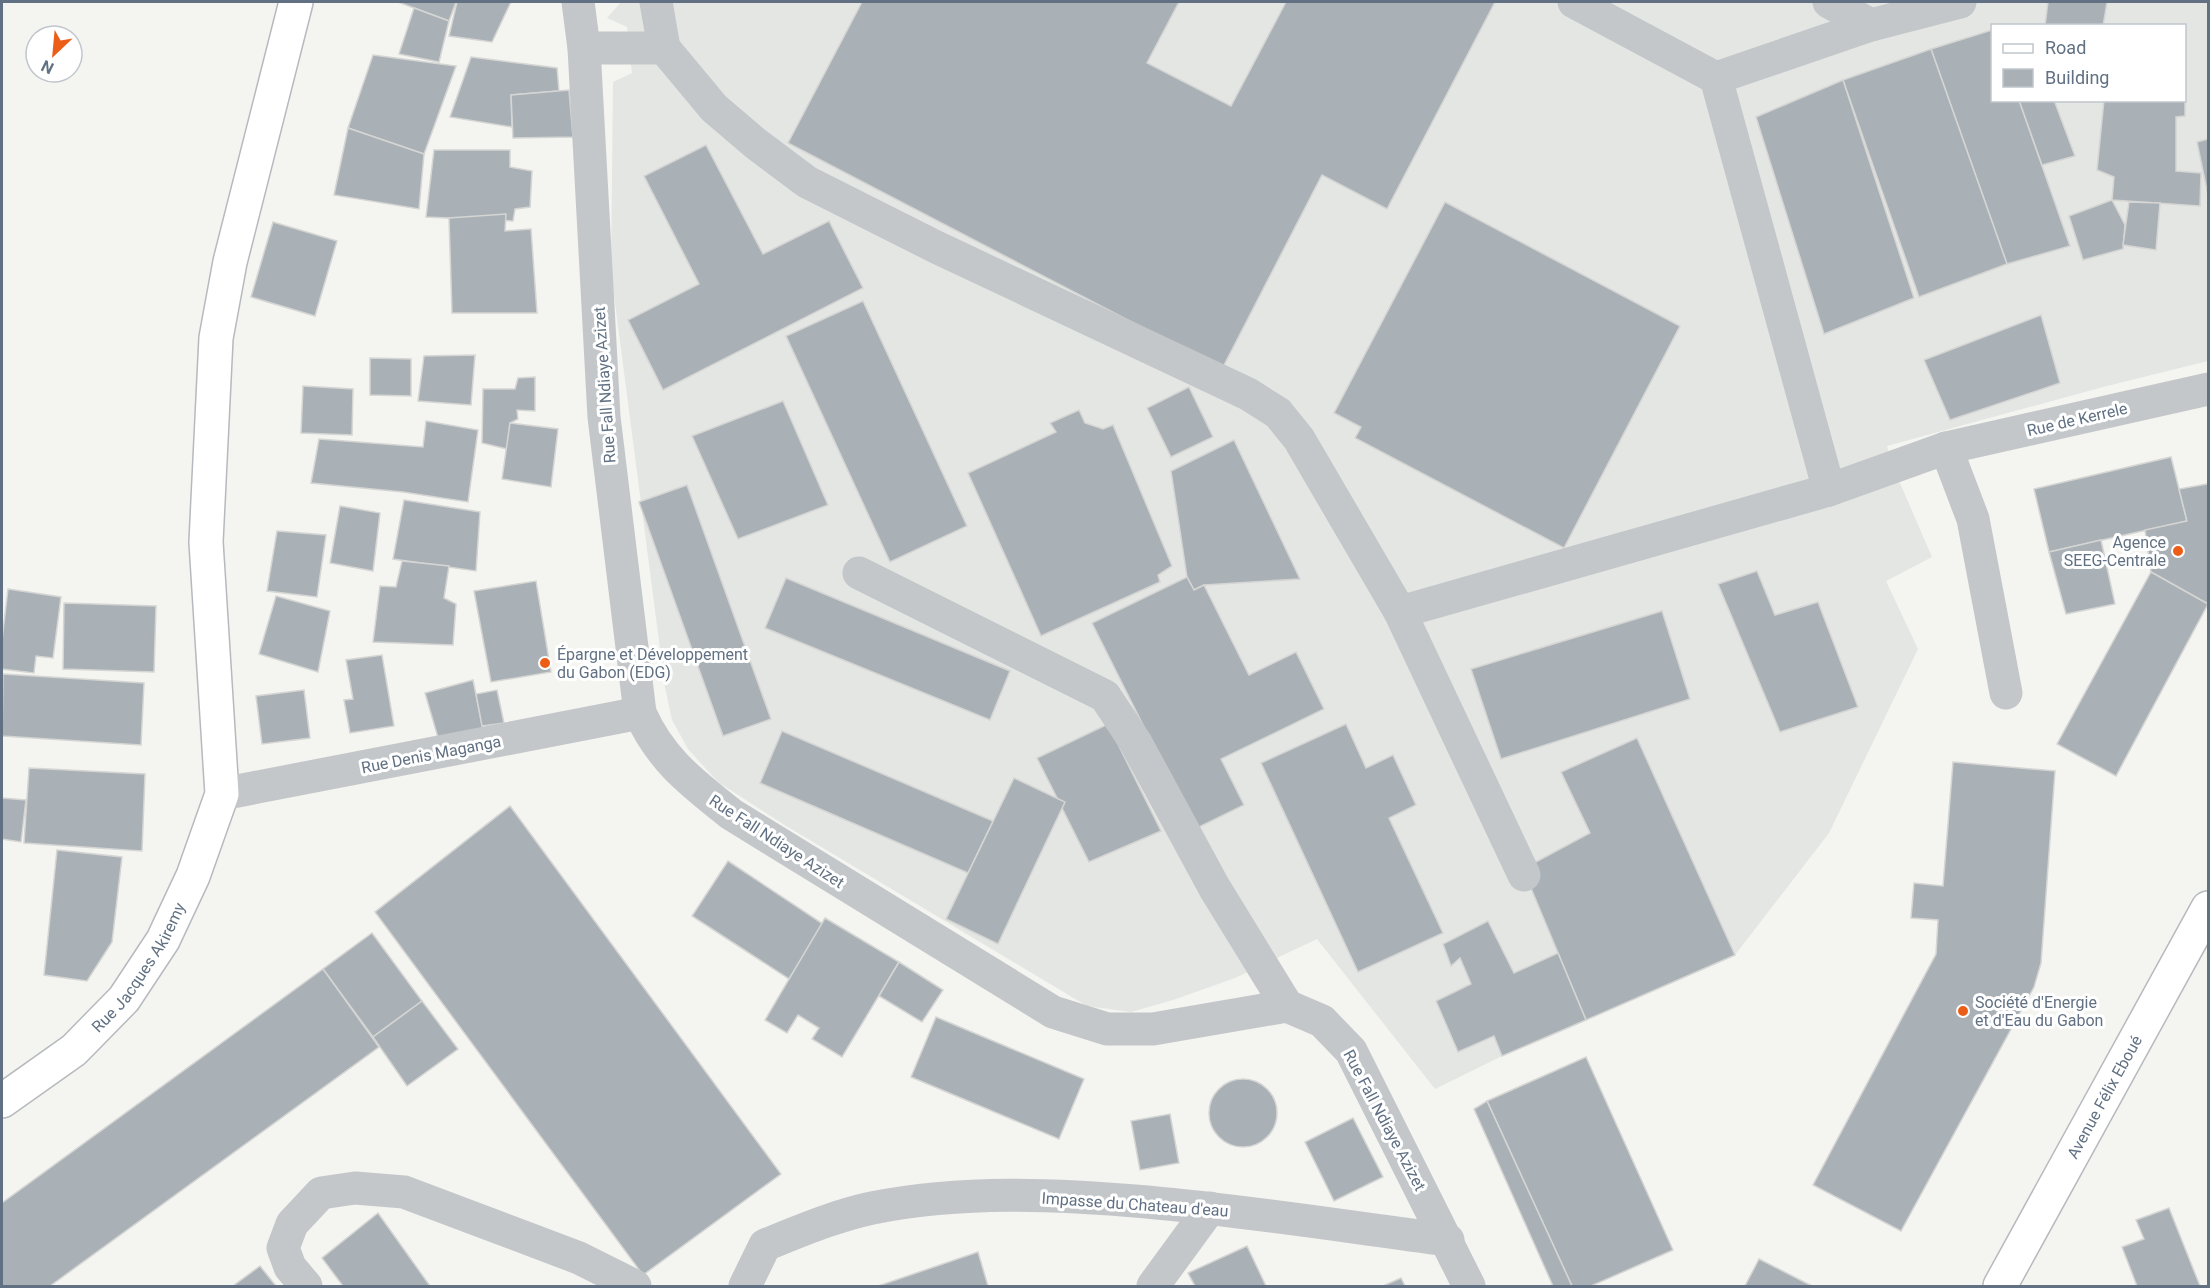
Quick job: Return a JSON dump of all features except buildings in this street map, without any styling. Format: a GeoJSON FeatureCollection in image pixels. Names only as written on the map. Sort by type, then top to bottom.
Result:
{"type":"FeatureCollection","features":[{"type":"Feature","properties":{"kind":"main road"},"geometry":{"type":"LineString","coordinates":[[222,794],[206,542],[216,338],[230,262],[296,2]]}},
{"type":"Feature","properties":{"kind":"main road","name":"Rue Jacques Akiremy"},"geometry":{"type":"LineString","coordinates":[[2,1101],[74,1050],[124,999],[168,930],[193,876],[222,794]]}},
{"type":"Feature","properties":{"kind":"main road","name":"Avenue Félix Eboué"},"geometry":{"type":"LineString","coordinates":[[2000,1287],[2208,909]]}},
{"type":"Feature","properties":{"kind":"main road"},"geometry":{"type":"LineString","coordinates":[[2173,970],[2208,960]]}},
{"type":"Feature","properties":{"kind":"street","name":"Rue Fall Ndiaye Azizet"},"geometry":{"type":"LineString","coordinates":[[578,2],[584,48],[604,417],[640,713],[652,740],[687,779],[731,814],[1053,1012],[1107,1029],[1153,1029],[1287,1006],[1322,1021],[1351,1051],[1448,1240],[1469,1287]]}},
{"type":"Feature","properties":{"kind":"street"},"geometry":{"type":"LineString","coordinates":[[656,2],[664,48],[714,108],[754,143],[807,182],[1248,394],[1278,413],[1299,439],[1400,612],[1524,875]]}},
{"type":"Feature","properties":{"kind":"street"},"geometry":{"type":"LineString","coordinates":[[1574,2],[1716,78],[1829,490]]}},
{"type":"Feature","properties":{"kind":"street"},"geometry":{"type":"LineString","coordinates":[[1829,2],[1871,26]]}},
{"type":"Feature","properties":{"kind":"street"},"geometry":{"type":"LineString","coordinates":[[1716,78],[1871,26],[1960,2]]}},
{"type":"Feature","properties":{"kind":"street"},"geometry":{"type":"LineString","coordinates":[[584,48],[664,48]]}},
{"type":"Feature","properties":{"kind":"street","name":"Rue de Kerrele"},"geometry":{"type":"LineString","coordinates":[[1400,612],[1829,490],[1946,448],[2208,389]]}},
{"type":"Feature","properties":{"kind":"street"},"geometry":{"type":"LineString","coordinates":[[1946,448],[1972,519],[2006,693]]}},
{"type":"Feature","properties":{"kind":"street"},"geometry":{"type":"LineString","coordinates":[[859,573],[1105,696],[1136,742],[1214,887],[1287,1006]]}},
{"type":"Feature","properties":{"kind":"street","name":"Rue Denis Maganga"},"geometry":{"type":"LineString","coordinates":[[222,794],[640,713]]}},
{"type":"Feature","properties":{"kind":"street"},"geometry":{"type":"LineString","coordinates":[[306,1287],[290,1268],[283,1248],[292,1224],[321,1193],[356,1188],[404,1192],[489,1222],[579,1258],[635,1287]]}},
{"type":"Feature","properties":{"kind":"street","name":"Impasse du Chateau d'eau"},"geometry":{"type":"LineString","coordinates":[[746,1287],[765,1245],[819,1223],[872,1208],[950,1198],[1064,1195],[1210,1208],[1448,1240]]}},
{"type":"Feature","properties":{"kind":"street"},"geometry":{"type":"LineString","coordinates":[[1153,1287],[1210,1208]]}},
{"type":"Feature","properties":{"kind":"shaded area"},"geometry":{"type":"Polygon","coordinates":[[[621,2],[2208,2],[2208,361],[1887,446],[1893,467],[1932,557],[1886,581],[1918,649],[1829,833],[1735,955],[1502,1056],[1435,1089],[1317,939],[1235,978],[1173,1000],[1131,1012],[1087,1006],[783,824],[718,782],[688,749],[672,720],[665,687],[611,272],[613,82],[632,73],[627,27],[607,18],[621,2]]]}},
{"type":"Feature","properties":{"kind":"place","name":"Agence SEEG-Centrale"},"geometry":{"type":"Point","coordinates":[2178,551]}},
{"type":"Feature","properties":{"kind":"place","name":"Épargne et Développement du Gabon (EDG)"},"geometry":{"type":"Point","coordinates":[545,663]}},
{"type":"Feature","properties":{"kind":"place","name":"Société d'Energie et d'Eau du Gabon"},"geometry":{"type":"Point","coordinates":[1963,1011]}}]}
